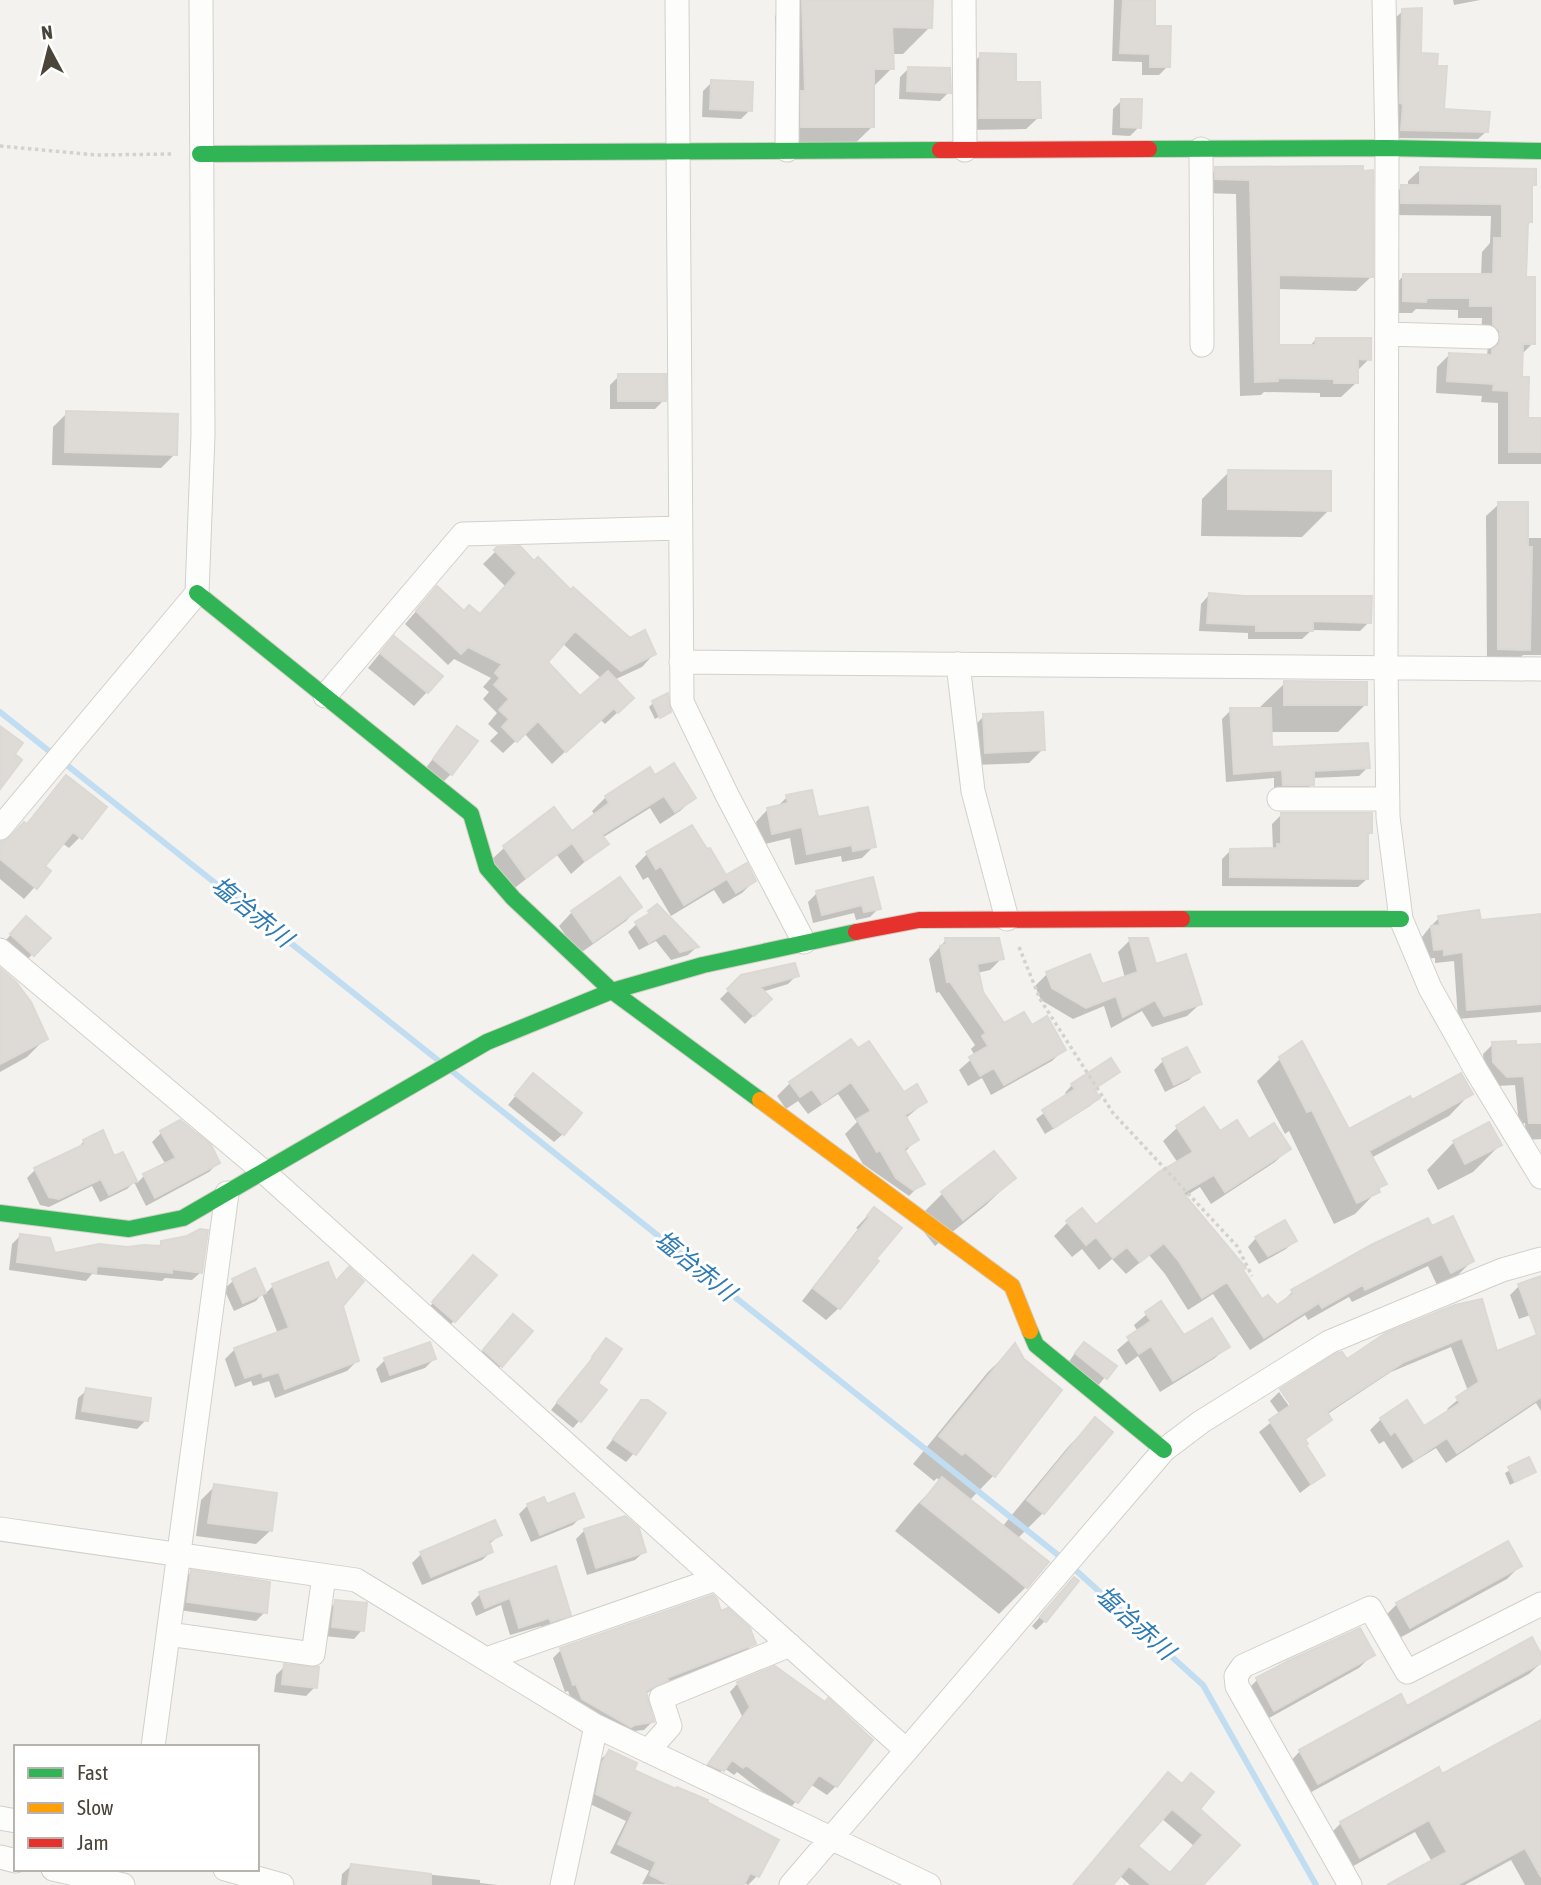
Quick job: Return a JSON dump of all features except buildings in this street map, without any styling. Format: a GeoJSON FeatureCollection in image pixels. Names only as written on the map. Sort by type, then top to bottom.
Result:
{"type":"FeatureCollection","features":[{"type":"Feature","properties":{"kind":"street"},"geometry":{"type":"LineString","coordinates":[[0,828],[197,593],[203,435],[201,0]]}},
{"type":"Feature","properties":{"kind":"street"},"geometry":{"type":"LineString","coordinates":[[677,0],[682,702],[804,942]]}},
{"type":"Feature","properties":{"kind":"street"},"geometry":{"type":"LineString","coordinates":[[787,150],[788,0]]}},
{"type":"Feature","properties":{"kind":"street"},"geometry":{"type":"LineString","coordinates":[[964,0],[965,150]]}},
{"type":"Feature","properties":{"kind":"street"},"geometry":{"type":"LineString","coordinates":[[1384,0],[1388,148],[1387,799],[1401,919],[1430,988],[1476,1070],[1539,1169]]}},
{"type":"Feature","properties":{"kind":"street"},"geometry":{"type":"LineString","coordinates":[[200,154],[1388,148],[1541,151]]}},
{"type":"Feature","properties":{"kind":"street"},"geometry":{"type":"LineString","coordinates":[[1201,149],[1202,345]]}},
{"type":"Feature","properties":{"kind":"street"},"geometry":{"type":"LineString","coordinates":[[1387,334],[1487,337]]}},
{"type":"Feature","properties":{"kind":"street"},"geometry":{"type":"LineString","coordinates":[[326,696],[463,534],[680,528]]}},
{"type":"Feature","properties":{"kind":"street"},"geometry":{"type":"LineString","coordinates":[[197,593],[471,814],[487,868],[513,898],[612,991],[1012,1286],[1036,1345],[1164,1450]]}},
{"type":"Feature","properties":{"kind":"street"},"geometry":{"type":"LineString","coordinates":[[681,662],[1541,669]]}},
{"type":"Feature","properties":{"kind":"street"},"geometry":{"type":"LineString","coordinates":[[958,664],[972,791],[1007,919]]}},
{"type":"Feature","properties":{"kind":"street"},"geometry":{"type":"LineString","coordinates":[[1279,799],[1387,799]]}},
{"type":"Feature","properties":{"kind":"street"},"geometry":{"type":"LineString","coordinates":[[0,1213],[129,1229],[183,1218],[487,1042],[612,991],[704,965],[804,942],[919,920],[1401,919]]}},
{"type":"Feature","properties":{"kind":"street"},"geometry":{"type":"LineString","coordinates":[[0,950],[264,1172],[906,1750]]}},
{"type":"Feature","properties":{"kind":"street"},"geometry":{"type":"LineString","coordinates":[[153,1745],[228,1193]]}},
{"type":"Feature","properties":{"kind":"street"},"geometry":{"type":"LineString","coordinates":[[791,1885],[1164,1450],[1201,1422],[1329,1342],[1502,1270],[1541,1259]]}},
{"type":"Feature","properties":{"kind":"street"},"geometry":{"type":"LineString","coordinates":[[0,1529],[356,1580],[596,1726],[929,1885]]}},
{"type":"Feature","properties":{"kind":"street"},"geometry":{"type":"LineString","coordinates":[[168,1634],[313,1654],[324,1576]]}},
{"type":"Feature","properties":{"kind":"street"},"geometry":{"type":"LineString","coordinates":[[486,1660],[716,1579]]}},
{"type":"Feature","properties":{"kind":"street"},"geometry":{"type":"LineString","coordinates":[[1350,1885],[1237,1686],[1236,1676],[1242,1666],[1370,1608],[1407,1672],[1541,1604]]}},
{"type":"Feature","properties":{"kind":"street"},"geometry":{"type":"LineString","coordinates":[[648,1751],[670,1726],[660,1698],[790,1645]]}},
{"type":"Feature","properties":{"kind":"street"},"geometry":{"type":"LineString","coordinates":[[562,1885],[596,1726]]}},
{"type":"Feature","properties":{"kind":"street"},"geometry":{"type":"LineString","coordinates":[[62,1871],[123,1885]]}},
{"type":"Feature","properties":{"kind":"street"},"geometry":{"type":"LineString","coordinates":[[232,1871],[282,1885]]}},
{"type":"Feature","properties":{"kind":"path"},"geometry":{"type":"LineString","coordinates":[[0,146],[96,155],[200,154]]}},
{"type":"Feature","properties":{"kind":"path"},"geometry":{"type":"LineString","coordinates":[[1007,919],[1040,999],[1113,1113],[1237,1246],[1252,1276]]}},
{"type":"Feature","properties":{"kind":"waterway","name":"塩冶赤川"},"geometry":{"type":"LineString","coordinates":[[0,712],[439,1061]]}},
{"type":"Feature","properties":{"kind":"waterway","name":"塩冶赤川"},"geometry":{"type":"LineString","coordinates":[[453,1072],[1063,1559]]}},
{"type":"Feature","properties":{"kind":"waterway","name":"塩冶赤川"},"geometry":{"type":"LineString","coordinates":[[1071,1566],[1203,1685],[1316,1885]]}},
{"type":"Feature","properties":{"kind":"traffic: fast"},"geometry":{"type":"LineString","coordinates":[[1149,149],[1387,148],[1541,151]]}},
{"type":"Feature","properties":{"kind":"traffic: fast"},"geometry":{"type":"LineString","coordinates":[[200,154],[940,150]]}},
{"type":"Feature","properties":{"kind":"traffic: fast"},"geometry":{"type":"LineString","coordinates":[[197,593],[471,814],[487,868],[513,898],[612,991],[760,1100]]}},
{"type":"Feature","properties":{"kind":"traffic: fast"},"geometry":{"type":"LineString","coordinates":[[1182,919],[1401,919]]}},
{"type":"Feature","properties":{"kind":"traffic: fast"},"geometry":{"type":"LineString","coordinates":[[0,1213],[129,1229],[183,1218],[487,1042],[612,991],[703,965],[856,932]]}},
{"type":"Feature","properties":{"kind":"traffic: fast"},"geometry":{"type":"LineString","coordinates":[[1030,1331],[1036,1345],[1164,1450]]}},
{"type":"Feature","properties":{"kind":"traffic: slow"},"geometry":{"type":"LineString","coordinates":[[760,1100],[1012,1286],[1030,1331]]}},
{"type":"Feature","properties":{"kind":"traffic: jam"},"geometry":{"type":"LineString","coordinates":[[940,150],[1149,149]]}},
{"type":"Feature","properties":{"kind":"traffic: jam"},"geometry":{"type":"LineString","coordinates":[[856,932],[919,920],[1182,919]]}}]}
